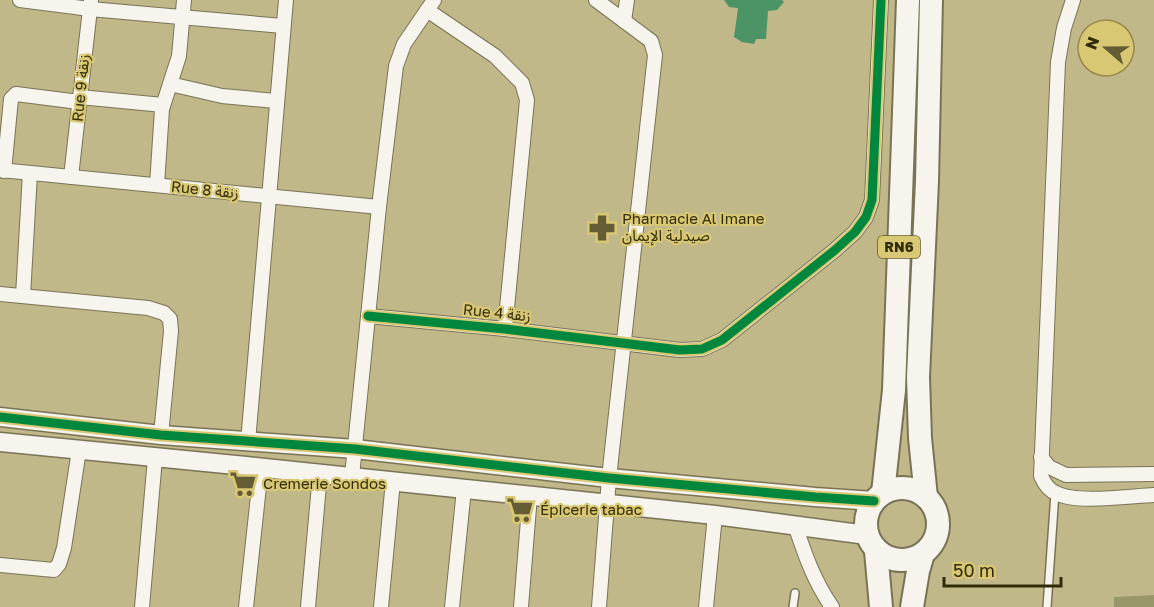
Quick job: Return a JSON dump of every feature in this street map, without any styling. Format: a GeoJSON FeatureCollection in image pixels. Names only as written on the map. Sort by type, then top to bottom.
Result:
{"type":"FeatureCollection","features":[{"type":"Feature","properties":{"kind":"main road","name":"RN6"},"geometry":{"type":"LineString","coordinates":[[881,607],[866,517],[878,497],[894,390],[908,0]]}},
{"type":"Feature","properties":{"kind":"main road","name":"RN6"},"geometry":{"type":"LineString","coordinates":[[912,607],[923,554],[935,540],[938,521],[932,504],[926,497],[919,420],[918,377],[932,0]]}},
{"type":"Feature","properties":{"kind":"main road"},"geometry":{"type":"LineString","coordinates":[[878,497],[891,489],[909,488],[926,497]]}},
{"type":"Feature","properties":{"kind":"main road"},"geometry":{"type":"LineString","coordinates":[[872,543],[894,560],[914,559],[923,554]]}},
{"type":"Feature","properties":{"kind":"street"},"geometry":{"type":"LineString","coordinates":[[20,0],[90,4],[182,17],[283,26]]}},
{"type":"Feature","properties":{"kind":"street"},"geometry":{"type":"LineString","coordinates":[[157,185],[163,105],[179,56],[184,0]]}},
{"type":"Feature","properties":{"kind":"street"},"geometry":{"type":"LineString","coordinates":[[246,607],[254,467],[248,442],[286,0]]}},
{"type":"Feature","properties":{"kind":"street"},"geometry":{"type":"LineString","coordinates":[[596,0],[651,41],[655,55],[609,478],[599,607]]}},
{"type":"Feature","properties":{"kind":"street"},"geometry":{"type":"LineString","coordinates":[[624,21],[627,0]]}},
{"type":"Feature","properties":{"kind":"street","name":"Rue 4 زنقة"},"geometry":{"type":"LineString","coordinates":[[368,315],[680,350],[702,349],[722,340],[835,250],[855,232],[866,217],[872,200],[881,0]]}},
{"type":"Feature","properties":{"kind":"street"},"geometry":{"type":"LineString","coordinates":[[1072,0],[1058,62],[1041,476],[1048,489],[1073,498],[1154,495]]}},
{"type":"Feature","properties":{"kind":"street","name":"Rue 9 زنقة"},"geometry":{"type":"LineString","coordinates":[[71,177],[90,4]]}},
{"type":"Feature","properties":{"kind":"street"},"geometry":{"type":"LineString","coordinates":[[352,476],[379,207],[396,66],[404,44],[430,5]]}},
{"type":"Feature","properties":{"kind":"street","name":"Rue 4 زنقة"},"geometry":{"type":"LineString","coordinates":[[430,5],[495,56],[522,84],[527,100],[505,329]]}},
{"type":"Feature","properties":{"kind":"street"},"geometry":{"type":"LineString","coordinates":[[170,84],[222,96],[276,101]]}},
{"type":"Feature","properties":{"kind":"street"},"geometry":{"type":"LineString","coordinates":[[2,170],[11,99],[16,94],[163,105]]}},
{"type":"Feature","properties":{"kind":"street","name":"Rue 8 زنقة"},"geometry":{"type":"LineString","coordinates":[[2,170],[379,207]]}},
{"type":"Feature","properties":{"kind":"street"},"geometry":{"type":"LineString","coordinates":[[23,296],[30,173]]}},
{"type":"Feature","properties":{"kind":"street"},"geometry":{"type":"LineString","coordinates":[[0,294],[148,308],[164,313],[170,318],[171,331],[160,435]]}},
{"type":"Feature","properties":{"kind":"street"},"geometry":{"type":"LineString","coordinates":[[0,417],[160,435],[355,449],[609,478],[814,497],[878,497]]}},
{"type":"Feature","properties":{"kind":"street"},"geometry":{"type":"LineString","coordinates":[[140,432],[146,457],[142,607]]}},
{"type":"Feature","properties":{"kind":"street"},"geometry":{"type":"LineString","coordinates":[[0,442],[352,476],[715,515],[795,525],[872,543]]}},
{"type":"Feature","properties":{"kind":"street"},"geometry":{"type":"LineString","coordinates":[[0,564],[54,570],[59,564],[79,450]]}},
{"type":"Feature","properties":{"kind":"street"},"geometry":{"type":"LineString","coordinates":[[1041,457],[1049,467],[1066,475],[1154,474]]}},
{"type":"Feature","properties":{"kind":"street"},"geometry":{"type":"LineString","coordinates":[[308,607],[320,474]]}},
{"type":"Feature","properties":{"kind":"street"},"geometry":{"type":"LineString","coordinates":[[381,607],[393,481]]}},
{"type":"Feature","properties":{"kind":"street"},"geometry":{"type":"LineString","coordinates":[[452,607],[464,489]]}},
{"type":"Feature","properties":{"kind":"street"},"geometry":{"type":"LineString","coordinates":[[521,607],[530,495]]}},
{"type":"Feature","properties":{"kind":"street"},"geometry":{"type":"LineString","coordinates":[[706,607],[715,515]]}},
{"type":"Feature","properties":{"kind":"street"},"geometry":{"type":"LineString","coordinates":[[795,525],[806,560],[832,607]]}},
{"type":"Feature","properties":{"kind":"lane"},"geometry":{"type":"LineString","coordinates":[[1047,607],[1055,493]]}},
{"type":"Feature","properties":{"kind":"lane"},"geometry":{"type":"LineString","coordinates":[[793,607],[795,592]]}},
{"type":"Feature","properties":{"kind":"shaded area"},"geometry":{"type":"Polygon","coordinates":[[[724,0],[782,0],[784,2],[777,10],[768,11],[766,39],[756,39],[754,44],[742,42],[734,37],[738,8],[729,7],[724,0]]]}},
{"type":"Feature","properties":{"kind":"building"},"geometry":{"type":"Polygon","coordinates":[[[1154,595],[1154,607],[1114,607],[1114,597],[1154,595]]]}},
{"type":"Feature","properties":{"kind":"cycle path"},"geometry":{"type":"LineString","coordinates":[[368,316],[505,329],[680,350],[702,349],[722,340],[835,250],[855,232],[866,217],[872,200],[881,0]]}},
{"type":"Feature","properties":{"kind":"cycle path"},"geometry":{"type":"LineString","coordinates":[[0,417],[161,435],[355,449],[609,478],[874,501]]}},
{"type":"Feature","properties":{"kind":"place","name":"Pharmacie Al Imane صيدلية الإيمان"},"geometry":{"type":"Point","coordinates":[602,228]}},
{"type":"Feature","properties":{"kind":"place","name":"Cremerie Sondos"},"geometry":{"type":"Point","coordinates":[243,484]}},
{"type":"Feature","properties":{"kind":"place","name":"Épicerie tabac"},"geometry":{"type":"Point","coordinates":[520,510]}}]}
